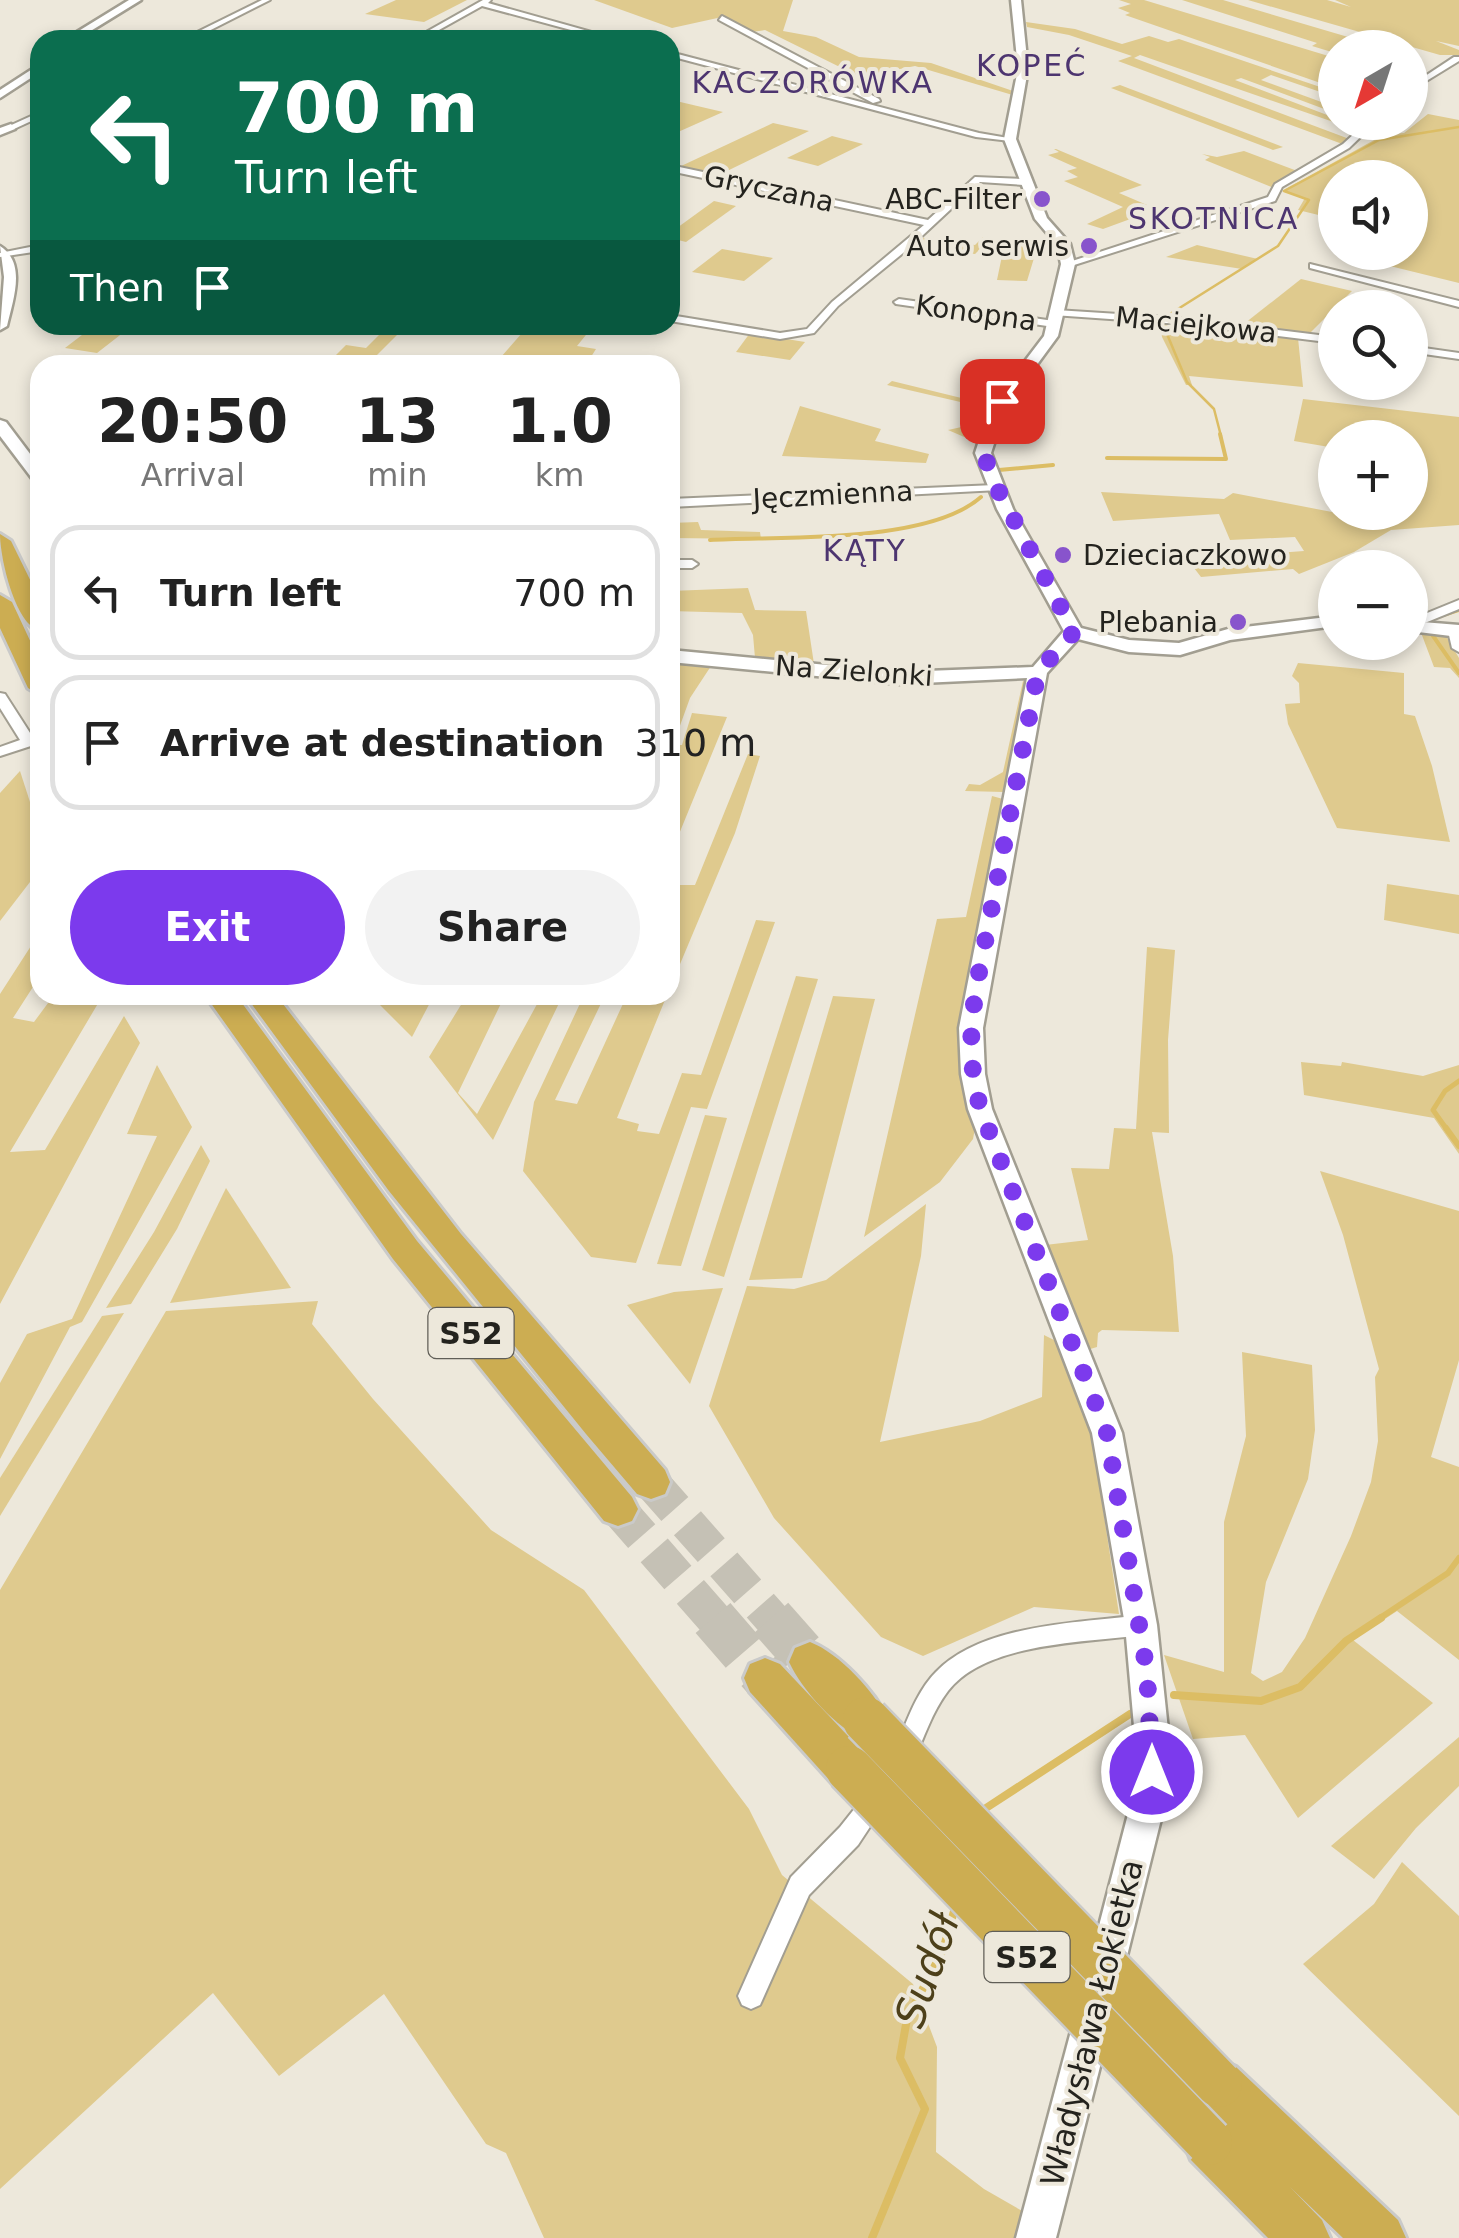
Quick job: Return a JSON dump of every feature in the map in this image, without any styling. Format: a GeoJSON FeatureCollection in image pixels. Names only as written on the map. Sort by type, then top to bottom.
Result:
{"type":"FeatureCollection","features":[{"type":"Feature","properties":{"kind":"highway"},"geometry":{"type":"LineString","coordinates":[[0,541],[30,603]]}},
{"type":"Feature","properties":{"kind":"highway"},"geometry":{"type":"LineString","coordinates":[[0,602],[30,667]]}},
{"type":"Feature","properties":{"kind":"highway","name":"S52"},"geometry":{"type":"LineString","coordinates":[[240,1005],[406,1250],[618,1509]]}},
{"type":"Feature","properties":{"kind":"highway","name":"S52"},"geometry":{"type":"LineString","coordinates":[[242,1005],[323,1084],[430,1222],[651,1482]]}},
{"type":"Feature","properties":{"kind":"highway","name":"S52"},"geometry":{"type":"LineString","coordinates":[[810,1662],[1219,2084],[1380,2238]]}},
{"type":"Feature","properties":{"kind":"highway","name":"S52"},"geometry":{"type":"LineString","coordinates":[[765,1678],[849,1770],[1304,2238]]}},
{"type":"Feature","properties":{"kind":"street"},"geometry":{"type":"LineString","coordinates":[[86,30],[136,0]]}},
{"type":"Feature","properties":{"kind":"street"},"geometry":{"type":"LineString","coordinates":[[96,30],[146,0]]}},
{"type":"Feature","properties":{"kind":"street"},"geometry":{"type":"LineString","coordinates":[[206,30],[267,0]]}},
{"type":"Feature","properties":{"kind":"street"},"geometry":{"type":"LineString","coordinates":[[1016,0],[1023,69],[1010,139],[1041,219],[1063,244],[1068,264],[1055,318],[1038,358],[992,418],[984,453],[995,488],[1074,632],[1128,646],[1163,650],[1194,648],[1244,632],[1318,623]]}},
{"type":"Feature","properties":{"kind":"street"},"geometry":{"type":"LineString","coordinates":[[434,30],[485,2],[582,30]]}},
{"type":"Feature","properties":{"kind":"street"},"geometry":{"type":"LineString","coordinates":[[722,18],[904,113]]}},
{"type":"Feature","properties":{"kind":"street"},"geometry":{"type":"LineString","coordinates":[[680,57],[979,136],[1010,139]]}},
{"type":"Feature","properties":{"kind":"street"},"geometry":{"type":"LineString","coordinates":[[1428,78],[1457,59]]}},
{"type":"Feature","properties":{"kind":"street"},"geometry":{"type":"LineString","coordinates":[[0,87],[30,69]]}},
{"type":"Feature","properties":{"kind":"street"},"geometry":{"type":"LineString","coordinates":[[0,95],[30,71]]}},
{"type":"Feature","properties":{"kind":"street"},"geometry":{"type":"LineString","coordinates":[[4,128],[30,118]]}},
{"type":"Feature","properties":{"kind":"street"},"geometry":{"type":"LineString","coordinates":[[1068,264],[1272,199],[1281,184],[1352,140]]}},
{"type":"Feature","properties":{"kind":"street","name":"Gryczana"},"geometry":{"type":"LineString","coordinates":[[680,170],[928,222]]}},
{"type":"Feature","properties":{"kind":"street"},"geometry":{"type":"LineString","coordinates":[[680,320],[798,336],[810,331],[978,179],[1024,182]]}},
{"type":"Feature","properties":{"kind":"street"},"geometry":{"type":"LineString","coordinates":[[0,326],[11,277],[2,252],[30,249]]}},
{"type":"Feature","properties":{"kind":"street"},"geometry":{"type":"LineString","coordinates":[[1313,266],[1459,304]]}},
{"type":"Feature","properties":{"kind":"street","name":"Konopna"},"geometry":{"type":"LineString","coordinates":[[899,302],[1055,318]]}},
{"type":"Feature","properties":{"kind":"street","name":"Maciejkowa"},"geometry":{"type":"LineString","coordinates":[[1055,318],[1181,322],[1318,338]]}},
{"type":"Feature","properties":{"kind":"street"},"geometry":{"type":"LineString","coordinates":[[1428,352],[1459,356]]}},
{"type":"Feature","properties":{"kind":"street"},"geometry":{"type":"LineString","coordinates":[[2,428],[30,462]]}},
{"type":"Feature","properties":{"kind":"street","name":"Jęczmienna"},"geometry":{"type":"LineString","coordinates":[[680,503],[995,488]]}},
{"type":"Feature","properties":{"kind":"street"},"geometry":{"type":"LineString","coordinates":[[680,564],[692,564]]}},
{"type":"Feature","properties":{"kind":"street"},"geometry":{"type":"LineString","coordinates":[[1428,617],[1459,604]]}},
{"type":"Feature","properties":{"kind":"street"},"geometry":{"type":"LineString","coordinates":[[1428,628],[1458,634]]}},
{"type":"Feature","properties":{"kind":"street"},"geometry":{"type":"LineString","coordinates":[[1038,672],[1074,632]]}},
{"type":"Feature","properties":{"kind":"street","name":"Na Zielonki"},"geometry":{"type":"LineString","coordinates":[[680,657],[900,678],[1038,672]]}},
{"type":"Feature","properties":{"kind":"street","name":"Władysława Łokietka"},"geometry":{"type":"LineString","coordinates":[[1036,2238],[1150,1794],[1152,1732],[1141,1625],[1107,1433],[990,1138],[973,1074],[971,1028],[976,988],[1038,672]]}},
{"type":"Feature","properties":{"kind":"street"},"geometry":{"type":"LineString","coordinates":[[0,697],[30,735]]}},
{"type":"Feature","properties":{"kind":"street"},"geometry":{"type":"LineString","coordinates":[[0,752],[30,741]]}},
{"type":"Feature","properties":{"kind":"street"},"geometry":{"type":"LineString","coordinates":[[751,1996],[800,1886],[850,1836],[896,1771],[942,1680],[964,1661],[994,1648],[1141,1625]]}},
{"type":"Feature","properties":{"kind":"shaded area"},"geometry":{"type":"Polygon","coordinates":[[[396,0],[467,0],[424,22],[365,14],[396,0]]]}},
{"type":"Feature","properties":{"kind":"shaded area"},"geometry":{"type":"Polygon","coordinates":[[[594,0],[793,0],[783,31],[816,37],[859,57],[931,63],[1016,92],[1016,96],[915,66],[860,77],[765,30],[752,32],[722,17],[672,28],[594,0]]]}},
{"type":"Feature","properties":{"kind":"shaded area"},"geometry":{"type":"Polygon","coordinates":[[[1119,0],[1144,0],[1318,53],[1318,82],[1125,15],[1130,13],[1118,8],[1131,4],[1119,0]]]}},
{"type":"Feature","properties":{"kind":"shaded area"},"geometry":{"type":"Polygon","coordinates":[[[1182,0],[1223,0],[1324,30],[1318,30],[1318,48],[1312,46],[1317,43],[1182,0]]]}},
{"type":"Feature","properties":{"kind":"shaded area"},"geometry":{"type":"Polygon","coordinates":[[[1248,0],[1327,0],[1351,7],[1335,0],[1459,0],[1459,46],[1436,41],[1459,50],[1459,55],[1428,52],[1428,30],[1353,30],[1248,0]]]}},
{"type":"Feature","properties":{"kind":"shaded area"},"geometry":{"type":"Polygon","coordinates":[[[1026,22],[1075,29],[1122,44],[1149,36],[1168,42],[1179,39],[1318,86],[1318,91],[1271,75],[1261,80],[1318,101],[1318,107],[1241,78],[1235,80],[1318,112],[1318,117],[1140,55],[1134,58],[1318,127],[1318,135],[1118,61],[1132,56],[1069,35],[1027,27],[1026,22]]]}},
{"type":"Feature","properties":{"kind":"shaded area"},"geometry":{"type":"Polygon","coordinates":[[[1120,85],[1283,147],[1273,150],[1111,88],[1120,85]]]}},
{"type":"Feature","properties":{"kind":"shaded area"},"geometry":{"type":"Polygon","coordinates":[[[680,102],[723,112],[680,131],[680,102]]]}},
{"type":"Feature","properties":{"kind":"shaded area"},"geometry":{"type":"Polygon","coordinates":[[[1428,114],[1459,120],[1459,283],[1406,270],[1428,270],[1428,160],[1338,160],[1374,140],[1428,140],[1428,114]]]}},
{"type":"Feature","properties":{"kind":"shaded area"},"geometry":{"type":"Polygon","coordinates":[[[773,123],[809,131],[725,172],[707,174],[680,167],[773,123]]]}},
{"type":"Feature","properties":{"kind":"shaded area"},"geometry":{"type":"Polygon","coordinates":[[[832,136],[863,144],[818,166],[787,158],[832,136]]]}},
{"type":"Feature","properties":{"kind":"shaded area"},"geometry":{"type":"Polygon","coordinates":[[[1054,149],[1142,185],[1119,193],[1147,205],[1134,209],[1144,214],[1103,229],[1087,224],[1123,207],[1064,181],[1078,177],[1067,171],[1077,168],[1048,155],[1059,152],[1054,149]]]}},
{"type":"Feature","properties":{"kind":"shaded area"},"geometry":{"type":"Polygon","coordinates":[[[1244,151],[1300,172],[1274,188],[1205,160],[1210,157],[1202,154],[1217,157],[1244,151]]]}},
{"type":"Feature","properties":{"kind":"shaded area"},"geometry":{"type":"Polygon","coordinates":[[[1318,171],[1318,215],[1298,210],[1305,198],[1282,191],[1318,171]]]}},
{"type":"Feature","properties":{"kind":"shaded area"},"geometry":{"type":"Polygon","coordinates":[[[714,201],[736,206],[686,242],[680,240],[680,226],[714,201]]]}},
{"type":"Feature","properties":{"kind":"shaded area"},"geometry":{"type":"Polygon","coordinates":[[[918,237],[975,245],[983,237],[1005,245],[1038,245],[1027,281],[997,280],[1003,251],[980,249],[975,254],[905,250],[918,237]]]}},
{"type":"Feature","properties":{"kind":"shaded area"},"geometry":{"type":"Polygon","coordinates":[[[1197,245],[1258,259],[1242,269],[1166,257],[1197,245]]]}},
{"type":"Feature","properties":{"kind":"shaded area"},"geometry":{"type":"Polygon","coordinates":[[[722,249],[773,258],[744,281],[692,272],[722,249]]]}},
{"type":"Feature","properties":{"kind":"shaded area"},"geometry":{"type":"Polygon","coordinates":[[[1301,279],[1348,290],[1318,290],[1318,325],[1309,334],[1240,327],[1301,279]]]}},
{"type":"Feature","properties":{"kind":"shaded area"},"geometry":{"type":"Polygon","coordinates":[[[1160,321],[1298,338],[1303,387],[1189,376],[1192,385],[1186,385],[1162,337],[1160,321]]]}},
{"type":"Feature","properties":{"kind":"shaded area"},"geometry":{"type":"Polygon","coordinates":[[[750,333],[805,342],[790,360],[736,352],[750,333]]]}},
{"type":"Feature","properties":{"kind":"shaded area"},"geometry":{"type":"Polygon","coordinates":[[[82,335],[120,335],[97,353],[65,348],[82,335]]]}},
{"type":"Feature","properties":{"kind":"shaded area"},"geometry":{"type":"Polygon","coordinates":[[[379,335],[397,335],[377,355],[336,355],[346,345],[366,348],[379,335]]]}},
{"type":"Feature","properties":{"kind":"shaded area"},"geometry":{"type":"Polygon","coordinates":[[[520,335],[586,335],[577,346],[596,349],[592,355],[503,355],[520,335]]]}},
{"type":"Feature","properties":{"kind":"shaded area"},"geometry":{"type":"Polygon","coordinates":[[[892,381],[994,406],[983,420],[978,443],[948,430],[975,424],[982,407],[887,385],[892,381]]]}},
{"type":"Feature","properties":{"kind":"shaded area"},"geometry":{"type":"Polygon","coordinates":[[[1303,399],[1459,417],[1459,525],[1428,527],[1428,420],[1318,420],[1318,445],[1294,441],[1303,399]]]}},
{"type":"Feature","properties":{"kind":"shaded area"},"geometry":{"type":"Polygon","coordinates":[[[800,406],[881,429],[875,441],[929,454],[926,463],[782,456],[800,406]]]}},
{"type":"Feature","properties":{"kind":"shaded area"},"geometry":{"type":"Polygon","coordinates":[[[1101,492],[1224,499],[1233,493],[1318,509],[1318,530],[1391,530],[1357,550],[1318,550],[1318,566],[1299,574],[1293,569],[1201,577],[1194,568],[1281,562],[1277,553],[1304,551],[1295,537],[1230,540],[1219,514],[1113,521],[1101,492]]]}},
{"type":"Feature","properties":{"kind":"shaded area"},"geometry":{"type":"Polygon","coordinates":[[[698,522],[701,530],[760,532],[761,539],[680,538],[680,523],[698,522]]]}},
{"type":"Feature","properties":{"kind":"shaded area"},"geometry":{"type":"Polygon","coordinates":[[[748,588],[755,610],[806,611],[814,664],[755,658],[753,635],[742,613],[680,611],[680,591],[748,588]]]}},
{"type":"Feature","properties":{"kind":"shaded area"},"geometry":{"type":"Polygon","coordinates":[[[1428,632],[1446,636],[1459,658],[1459,678],[1450,668],[1434,667],[1428,651],[1428,632]]]}},
{"type":"Feature","properties":{"kind":"shaded area"},"geometry":{"type":"Polygon","coordinates":[[[680,662],[713,663],[690,698],[680,726],[680,662]]]}},
{"type":"Feature","properties":{"kind":"shaded area"},"geometry":{"type":"Polygon","coordinates":[[[1298,663],[1404,673],[1404,714],[1415,716],[1450,842],[1337,828],[1288,724],[1285,704],[1300,703],[1299,683],[1292,676],[1298,663]]]}},
{"type":"Feature","properties":{"kind":"shaded area"},"geometry":{"type":"Polygon","coordinates":[[[1023,681],[1029,683],[1004,792],[965,791],[969,784],[980,785],[1003,772],[1023,681]]]}},
{"type":"Feature","properties":{"kind":"shaded area"},"geometry":{"type":"Polygon","coordinates":[[[692,713],[727,717],[680,832],[680,745],[692,713]]]}},
{"type":"Feature","properties":{"kind":"shaded area"},"geometry":{"type":"Polygon","coordinates":[[[748,754],[760,756],[735,833],[680,964],[680,885],[695,885],[748,754]]]}},
{"type":"Feature","properties":{"kind":"shaded area"},"geometry":{"type":"Polygon","coordinates":[[[20,771],[30,802],[30,882],[0,921],[0,793],[20,771]]]}},
{"type":"Feature","properties":{"kind":"shaded area"},"geometry":{"type":"Polygon","coordinates":[[[992,796],[1003,799],[965,1072],[975,1128],[973,1139],[940,1182],[864,1237],[937,919],[966,917],[992,796]]]}},
{"type":"Feature","properties":{"kind":"shaded area"},"geometry":{"type":"Polygon","coordinates":[[[1387,884],[1459,895],[1459,934],[1384,920],[1387,884]]]}},
{"type":"Feature","properties":{"kind":"shaded area"},"geometry":{"type":"Polygon","coordinates":[[[756,920],[775,922],[707,1109],[691,1107],[636,1263],[591,1257],[523,1171],[534,1102],[579,1005],[600,1005],[555,1100],[577,1104],[622,1005],[663,1005],[617,1118],[639,1124],[637,1131],[659,1134],[682,1073],[701,1075],[756,920]]]}},
{"type":"Feature","properties":{"kind":"shaded area"},"geometry":{"type":"Polygon","coordinates":[[[1147,947],[1175,950],[1168,1040],[1169,1133],[1152,1132],[1173,1256],[1179,1332],[1102,1330],[1097,1347],[1087,1350],[1045,1245],[1088,1240],[1071,1168],[1109,1169],[1114,1128],[1136,1129],[1147,947]]]}},
{"type":"Feature","properties":{"kind":"shaded area"},"geometry":{"type":"Polygon","coordinates":[[[30,948],[30,992],[13,1018],[34,1022],[47,1005],[97,1005],[10,1152],[45,1150],[124,1016],[140,1043],[0,1304],[0,994],[30,948]]]}},
{"type":"Feature","properties":{"kind":"shaded area"},"geometry":{"type":"Polygon","coordinates":[[[796,976],[818,979],[724,1277],[702,1270],[796,976]]]}},
{"type":"Feature","properties":{"kind":"shaded area"},"geometry":{"type":"Polygon","coordinates":[[[833,996],[875,999],[802,1278],[749,1280],[833,996]]]}},
{"type":"Feature","properties":{"kind":"shaded area"},"geometry":{"type":"Polygon","coordinates":[[[380,1005],[429,1005],[412,1037],[380,1005]]]}},
{"type":"Feature","properties":{"kind":"shaded area"},"geometry":{"type":"Polygon","coordinates":[[[461,1005],[500,1005],[458,1093],[477,1114],[537,1005],[558,1005],[493,1140],[429,1057],[461,1005]]]}},
{"type":"Feature","properties":{"kind":"shaded area"},"geometry":{"type":"Polygon","coordinates":[[[1301,1062],[1341,1066],[1342,1062],[1423,1076],[1459,1065],[1459,1154],[1434,1118],[1304,1095],[1301,1062]]]}},
{"type":"Feature","properties":{"kind":"shaded area"},"geometry":{"type":"Polygon","coordinates":[[[157,1065],[192,1127],[82,1322],[70,1327],[0,1459],[0,1383],[27,1334],[72,1319],[157,1136],[127,1134],[157,1065]]]}},
{"type":"Feature","properties":{"kind":"shaded area"},"geometry":{"type":"Polygon","coordinates":[[[705,1115],[727,1118],[681,1266],[657,1264],[705,1115]]]}},
{"type":"Feature","properties":{"kind":"shaded area"},"geometry":{"type":"Polygon","coordinates":[[[201,1145],[210,1161],[177,1229],[131,1304],[106,1308],[154,1232],[201,1145]]]}},
{"type":"Feature","properties":{"kind":"shaded area"},"geometry":{"type":"Polygon","coordinates":[[[1320,1171],[1459,1211],[1459,1360],[1431,1457],[1459,1467],[1459,1660],[1397,1611],[1353,1640],[1433,1703],[1298,1818],[1245,1735],[1193,1739],[1164,1655],[1224,1672],[1224,1522],[1246,1436],[1242,1352],[1312,1365],[1315,1430],[1308,1479],[1266,1582],[1251,1673],[1263,1681],[1282,1672],[1305,1638],[1371,1482],[1378,1441],[1375,1377],[1379,1369],[1343,1235],[1320,1171]]]}},
{"type":"Feature","properties":{"kind":"shaded area"},"geometry":{"type":"Polygon","coordinates":[[[226,1188],[291,1288],[170,1303],[226,1188]]]}},
{"type":"Feature","properties":{"kind":"shaded area"},"geometry":{"type":"Polygon","coordinates":[[[926,1204],[921,1256],[880,1442],[980,1421],[1042,1397],[1044,1335],[1058,1342],[1099,1454],[1119,1614],[1034,1607],[923,1656],[881,1637],[774,1518],[709,1406],[747,1286],[794,1289],[826,1280],[926,1204]]]}},
{"type":"Feature","properties":{"kind":"shaded area"},"geometry":{"type":"Polygon","coordinates":[[[723,1288],[690,1384],[627,1305],[674,1292],[723,1288]]]}},
{"type":"Feature","properties":{"kind":"shaded area"},"geometry":{"type":"Polygon","coordinates":[[[318,1301],[312,1324],[373,1399],[491,1530],[584,1590],[749,1809],[782,1875],[913,1984],[937,2047],[936,2152],[984,2189],[1024,2212],[1019,2238],[544,2238],[506,2153],[486,2144],[384,1994],[279,2076],[213,1993],[0,2189],[0,1590],[166,1311],[318,1301]]]}},
{"type":"Feature","properties":{"kind":"shaded area"},"geometry":{"type":"Polygon","coordinates":[[[124,1313],[0,1516],[0,1478],[102,1316],[124,1313]]]}},
{"type":"Feature","properties":{"kind":"shaded area"},"geometry":{"type":"Polygon","coordinates":[[[1459,1737],[1459,1786],[1416,1828],[1374,1879],[1331,1846],[1459,1737]]]}},
{"type":"Feature","properties":{"kind":"shaded area"},"geometry":{"type":"Polygon","coordinates":[[[1402,1862],[1459,1916],[1459,2116],[1303,1964],[1374,1904],[1402,1862]]]}},
{"type":"Feature","properties":{"kind":"waterway"},"geometry":{"type":"LineString","coordinates":[[1162,319],[1278,246],[1309,200],[1284,191],[1379,140],[1459,127]]}},
{"type":"Feature","properties":{"kind":"waterway"},"geometry":{"type":"LineString","coordinates":[[1162,322],[1187,382],[1214,409],[1221,436]]}},
{"type":"Feature","properties":{"kind":"waterway"},"geometry":{"type":"LineString","coordinates":[[1107,458],[1226,459],[1220,434]]}},
{"type":"Feature","properties":{"kind":"waterway"},"geometry":{"type":"LineString","coordinates":[[999,470],[1053,465]]}},
{"type":"Feature","properties":{"kind":"waterway"},"geometry":{"type":"LineString","coordinates":[[710,540],[891,530],[957,512],[981,497]]}},
{"type":"Feature","properties":{"kind":"waterway","name":"Sudół"},"geometry":{"type":"LineString","coordinates":[[1440,616],[1459,610]]}},
{"type":"Feature","properties":{"kind":"waterway","name":"Sudół"},"geometry":{"type":"LineString","coordinates":[[1431,633],[1459,673]]}},
{"type":"Feature","properties":{"kind":"waterway","name":"Sudół"},"geometry":{"type":"LineString","coordinates":[[1448,1131],[1433,1110],[1445,1091],[1459,1081]]}},
{"type":"Feature","properties":{"kind":"waterway","name":"Sudół"},"geometry":{"type":"LineString","coordinates":[[1446,1128],[1459,1146]]}},
{"type":"Feature","properties":{"kind":"waterway","name":"Sudół"},"geometry":{"type":"LineString","coordinates":[[1377,1620],[1448,1573],[1459,1558]]}},
{"type":"Feature","properties":{"kind":"waterway","name":"Sudół"},"geometry":{"type":"LineString","coordinates":[[1174,1695],[1261,1701],[1300,1687],[1346,1641],[1381,1618]]}},
{"type":"Feature","properties":{"kind":"waterway","name":"Sudół"},"geometry":{"type":"LineString","coordinates":[[983,1810],[1130,1714]]}},
{"type":"Feature","properties":{"kind":"waterway","name":"Sudół"},"geometry":{"type":"LineString","coordinates":[[872,2238],[925,2109],[900,2058],[907,2019],[943,1950],[956,1904]]}},
{"type":"Feature","properties":{"kind":"tunnel"},"geometry":{"type":"LineString","coordinates":[[651,1482],[773,1620]]}},
{"type":"Feature","properties":{"kind":"tunnel"},"geometry":{"type":"LineString","coordinates":[[618,1509],[715,1620]]}},
{"type":"Feature","properties":{"kind":"tunnel"},"geometry":{"type":"LineString","coordinates":[[713,1618],[765,1678]]}},
{"type":"Feature","properties":{"kind":"tunnel"},"geometry":{"type":"LineString","coordinates":[[771,1618],[810,1662]]}},
{"type":"Feature","properties":{"kind":"place","name":"ABC-Filter"},"geometry":{"type":"Point","coordinates":[1042,199]}},
{"type":"Feature","properties":{"kind":"place","name":"Auto serwis"},"geometry":{"type":"Point","coordinates":[1089,246]}},
{"type":"Feature","properties":{"kind":"place","name":"Dzieciaczkowo"},"geometry":{"type":"Point","coordinates":[1063,555]}},
{"type":"Feature","properties":{"kind":"place","name":"Plebania"},"geometry":{"type":"Point","coordinates":[1238,622]}},
{"type":"Feature","properties":{"kind":"district","name":"KOPEĆ"},"geometry":{"type":"Point","coordinates":[1032,65]}},
{"type":"Feature","properties":{"kind":"district","name":"KACZORÓWKA"},"geometry":{"type":"Point","coordinates":[813,82]}},
{"type":"Feature","properties":{"kind":"district","name":"SKOTNICA"},"geometry":{"type":"Point","coordinates":[1214,218]}},
{"type":"Feature","properties":{"kind":"district","name":"KĄTY"},"geometry":{"type":"Point","coordinates":[865,550]}},
{"type":"Feature","properties":{"kind":"route"},"geometry":{"type":"LineString","coordinates":[[1002,401],[984,446],[990,475],[1074,632],[1038,672],[976,988],[971,1028],[973,1074],[990,1138],[1107,1433],[1141,1625],[1150,1699],[1152,1772]]}}]}
